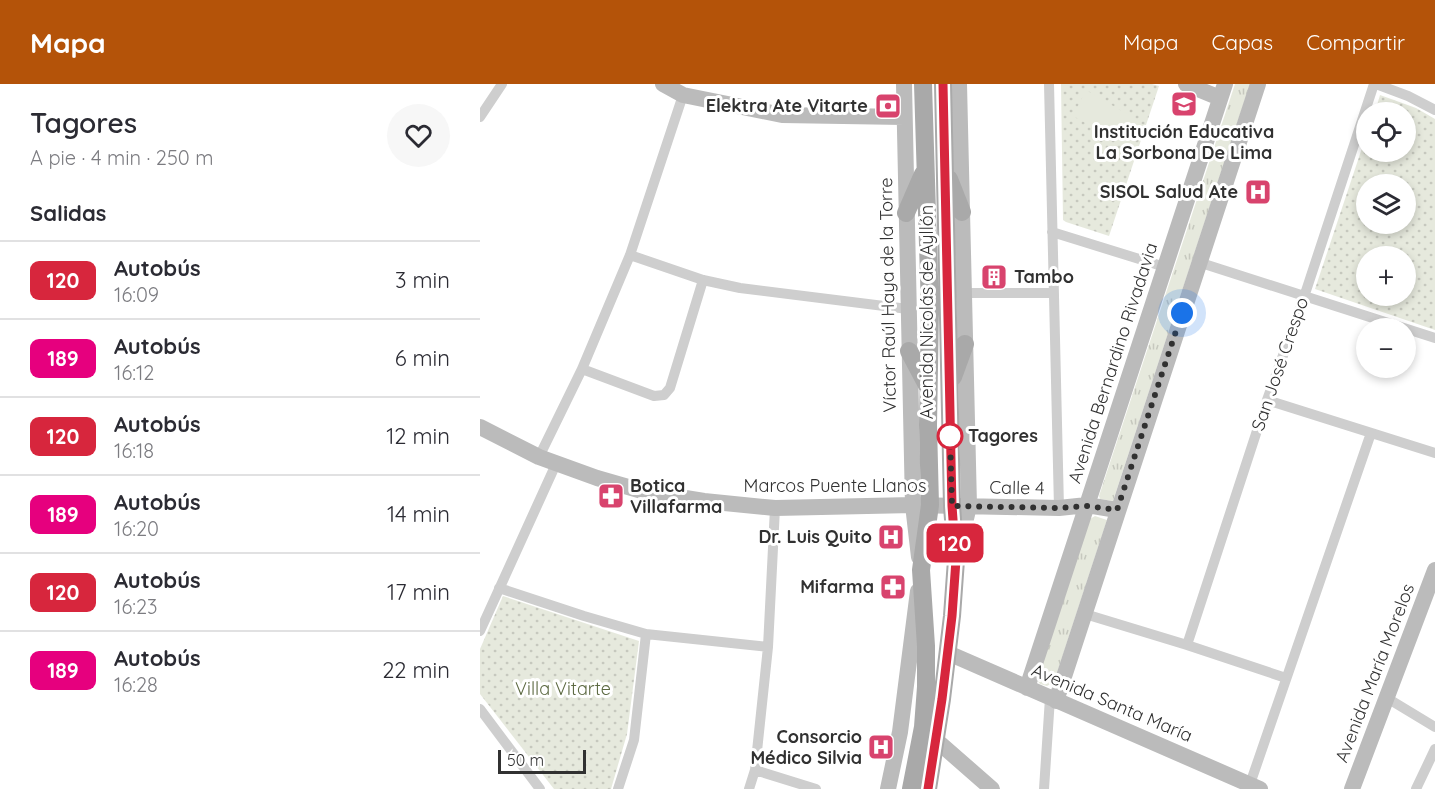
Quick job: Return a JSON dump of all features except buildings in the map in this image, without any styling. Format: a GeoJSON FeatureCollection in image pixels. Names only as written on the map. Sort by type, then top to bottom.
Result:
{"type":"FeatureCollection","features":[{"type":"Feature","properties":{"kind":"main road","name":"Avenida Nicolás de Ayllón"},"geometry":{"type":"LineString","coordinates":[[911,789],[923,727],[926,687],[921,505],[929,390],[930,309],[923,84]]}},
{"type":"Feature","properties":{"kind":"main road","name":"Avenida Nicolás de Ayllón"},"geometry":{"type":"LineString","coordinates":[[928,789],[948,653],[961,506],[949,387],[943,84]]}},
{"type":"Feature","properties":{"kind":"main road"},"geometry":{"type":"LineString","coordinates":[[945,169],[962,212]]}},
{"type":"Feature","properties":{"kind":"main road"},"geometry":{"type":"LineString","coordinates":[[906,213],[925,170]]}},
{"type":"Feature","properties":{"kind":"main road"},"geometry":{"type":"LineString","coordinates":[[949,387],[965,344]]}},
{"type":"Feature","properties":{"kind":"main road"},"geometry":{"type":"LineString","coordinates":[[909,351],[929,390]]}},
{"type":"Feature","properties":{"kind":"street"},"geometry":{"type":"LineString","coordinates":[[480,117],[502,84]]}},
{"type":"Feature","properties":{"kind":"street"},"geometry":{"type":"LineString","coordinates":[[663,84],[683,95],[782,115],[904,117]]}},
{"type":"Feature","properties":{"kind":"street","name":"Víctor Raúl Haya de la Torre"},"geometry":{"type":"LineString","coordinates":[[904,84],[909,351],[921,505]]}},
{"type":"Feature","properties":{"kind":"street"},"geometry":{"type":"LineString","coordinates":[[959,84],[965,344],[961,506]]}},
{"type":"Feature","properties":{"kind":"street"},"geometry":{"type":"LineString","coordinates":[[1049,84],[1059,508]]}},
{"type":"Feature","properties":{"kind":"street"},"geometry":{"type":"LineString","coordinates":[[1186,84],[1223,91]]}},
{"type":"Feature","properties":{"kind":"street"},"geometry":{"type":"LineString","coordinates":[[1044,789],[1053,700],[1085,614],[1117,510],[1258,84]]}},
{"type":"Feature","properties":{"kind":"street"},"geometry":{"type":"LineString","coordinates":[[1375,84],[1408,96],[1435,110]]}},
{"type":"Feature","properties":{"kind":"street","name":"San José Crespo"},"geometry":{"type":"LineString","coordinates":[[1187,645],[1267,400],[1375,84]]}},
{"type":"Feature","properties":{"kind":"street","name":"Avenida Bernardino Rivadavia"},"geometry":{"type":"LineString","coordinates":[[1027,688],[1223,91]]}},
{"type":"Feature","properties":{"kind":"street"},"geometry":{"type":"LineString","coordinates":[[539,457],[582,369],[630,255],[683,95]]}},
{"type":"Feature","properties":{"kind":"street"},"geometry":{"type":"LineString","coordinates":[[1052,232],[1165,267]]}},
{"type":"Feature","properties":{"kind":"street"},"geometry":{"type":"LineString","coordinates":[[630,255],[703,280],[804,297],[908,309]]}},
{"type":"Feature","properties":{"kind":"street"},"geometry":{"type":"LineString","coordinates":[[1198,262],[1305,294],[1435,338]]}},
{"type":"Feature","properties":{"kind":"street"},"geometry":{"type":"LineString","coordinates":[[582,369],[654,396],[664,396],[670,388],[703,280]]}},
{"type":"Feature","properties":{"kind":"street"},"geometry":{"type":"LineString","coordinates":[[963,293],[1053,293]]}},
{"type":"Feature","properties":{"kind":"street"},"geometry":{"type":"LineString","coordinates":[[1267,400],[1435,453]]}},
{"type":"Feature","properties":{"kind":"street","name":"Marcos Puente Llanos"},"geometry":{"type":"LineString","coordinates":[[480,427],[555,464],[642,491],[704,501],[775,508],[961,506]]}},
{"type":"Feature","properties":{"kind":"street"},"geometry":{"type":"LineString","coordinates":[[1255,787],[1286,678],[1371,433]]}},
{"type":"Feature","properties":{"kind":"street"},"geometry":{"type":"LineString","coordinates":[[480,631],[555,464]]}},
{"type":"Feature","properties":{"kind":"street","name":"Calle 4"},"geometry":{"type":"LineString","coordinates":[[961,506],[1059,508],[1087,506],[1117,510]]}},
{"type":"Feature","properties":{"kind":"street"},"geometry":{"type":"LineString","coordinates":[[749,789],[755,770],[768,647],[775,508]]}},
{"type":"Feature","properties":{"kind":"street"},"geometry":{"type":"LineString","coordinates":[[888,789],[900,732],[921,570]]}},
{"type":"Feature","properties":{"kind":"street","name":"Avenida María Morelos"},"geometry":{"type":"LineString","coordinates":[[1352,789],[1432,589],[1435,570]]}},
{"type":"Feature","properties":{"kind":"street"},"geometry":{"type":"LineString","coordinates":[[499,588],[646,634],[768,647]]}},
{"type":"Feature","properties":{"kind":"street"},"geometry":{"type":"LineString","coordinates":[[1085,614],[1286,678]]}},
{"type":"Feature","properties":{"kind":"street"},"geometry":{"type":"LineString","coordinates":[[618,789],[634,740],[646,634]]}},
{"type":"Feature","properties":{"kind":"street","name":"Avenida Santa María"},"geometry":{"type":"LineString","coordinates":[[948,653],[1255,787]]}},
{"type":"Feature","properties":{"kind":"street"},"geometry":{"type":"LineString","coordinates":[[1388,698],[1435,727]]}},
{"type":"Feature","properties":{"kind":"street"},"geometry":{"type":"LineString","coordinates":[[480,709],[540,789]]}},
{"type":"Feature","properties":{"kind":"street"},"geometry":{"type":"LineString","coordinates":[[936,740],[992,789]]}},
{"type":"Feature","properties":{"kind":"street"},"geometry":{"type":"LineString","coordinates":[[1416,789],[1435,749]]}},
{"type":"Feature","properties":{"kind":"street"},"geometry":{"type":"LineString","coordinates":[[755,770],[816,789]]}},
{"type":"Feature","properties":{"kind":"green space"},"geometry":{"type":"Polygon","coordinates":[[[1061,84],[1152,84],[1159,86],[1109,236],[1063,220],[1061,84]]]}},
{"type":"Feature","properties":{"kind":"green space"},"geometry":{"type":"Polygon","coordinates":[[[1235,84],[1250,84],[1113,501],[1100,499],[1099,496],[1235,84]]]}},
{"type":"Feature","properties":{"kind":"green space"},"geometry":{"type":"Polygon","coordinates":[[[1086,90],[1139,121],[1127,146],[1073,116],[1086,90]]]}},
{"type":"Feature","properties":{"kind":"green space"},"geometry":{"type":"Polygon","coordinates":[[[1380,95],[1399,102],[1378,102],[1380,95]]]}},
{"type":"Feature","properties":{"kind":"green space"},"geometry":{"type":"Polygon","coordinates":[[[1416,108],[1435,119],[1435,330],[1416,324],[1416,318],[1400,318],[1365,306],[1416,306],[1416,246],[1356,246],[1356,303],[1315,289],[1357,162],[1416,162],[1416,108]]]}},
{"type":"Feature","properties":{"kind":"green space"},"geometry":{"type":"Polygon","coordinates":[[[1095,516],[1107,520],[1054,682],[1047,686],[1040,684],[1037,680],[1090,519],[1095,516]]]}},
{"type":"Feature","properties":{"kind":"green space","name":"Villa Vitarte"},"geometry":{"type":"Polygon","coordinates":[[[503,596],[639,641],[627,734],[611,789],[554,789],[480,694],[480,649],[503,596]]]}},
{"type":"Feature","properties":{"kind":"bus line","name":"120"},"geometry":{"type":"LineString","coordinates":[[928,789],[946,670],[956,560],[952,506],[943,84]]}},
{"type":"Feature","properties":{"kind":"place","name":"Institución Educativa La Sorbona De Lima"},"geometry":{"type":"Point","coordinates":[1184,104]}},
{"type":"Feature","properties":{"kind":"place","name":"Elektra Ate Vitarte"},"geometry":{"type":"Point","coordinates":[888,106]}},
{"type":"Feature","properties":{"kind":"place","name":"SISOL Salud Ate"},"geometry":{"type":"Point","coordinates":[1258,192]}},
{"type":"Feature","properties":{"kind":"place","name":"Tambo"},"geometry":{"type":"Point","coordinates":[994,277]}},
{"type":"Feature","properties":{"kind":"place","name":"Tagores"},"geometry":{"type":"Point","coordinates":[950,436]}},
{"type":"Feature","properties":{"kind":"place","name":"Botica Villafarma"},"geometry":{"type":"Point","coordinates":[611,496]}},
{"type":"Feature","properties":{"kind":"place","name":"Dr. Luis Quito"},"geometry":{"type":"Point","coordinates":[891,537]}},
{"type":"Feature","properties":{"kind":"place","name":"Mifarma"},"geometry":{"type":"Point","coordinates":[893,587]}},
{"type":"Feature","properties":{"kind":"place","name":"Consorcio Médico Silvia"},"geometry":{"type":"Point","coordinates":[881,747]}},
{"type":"Feature","properties":{"kind":"route"},"geometry":{"type":"LineString","coordinates":[[950,436],[952,506],[1059,508],[1087,506],[1117,510],[1182,313]]}}]}
